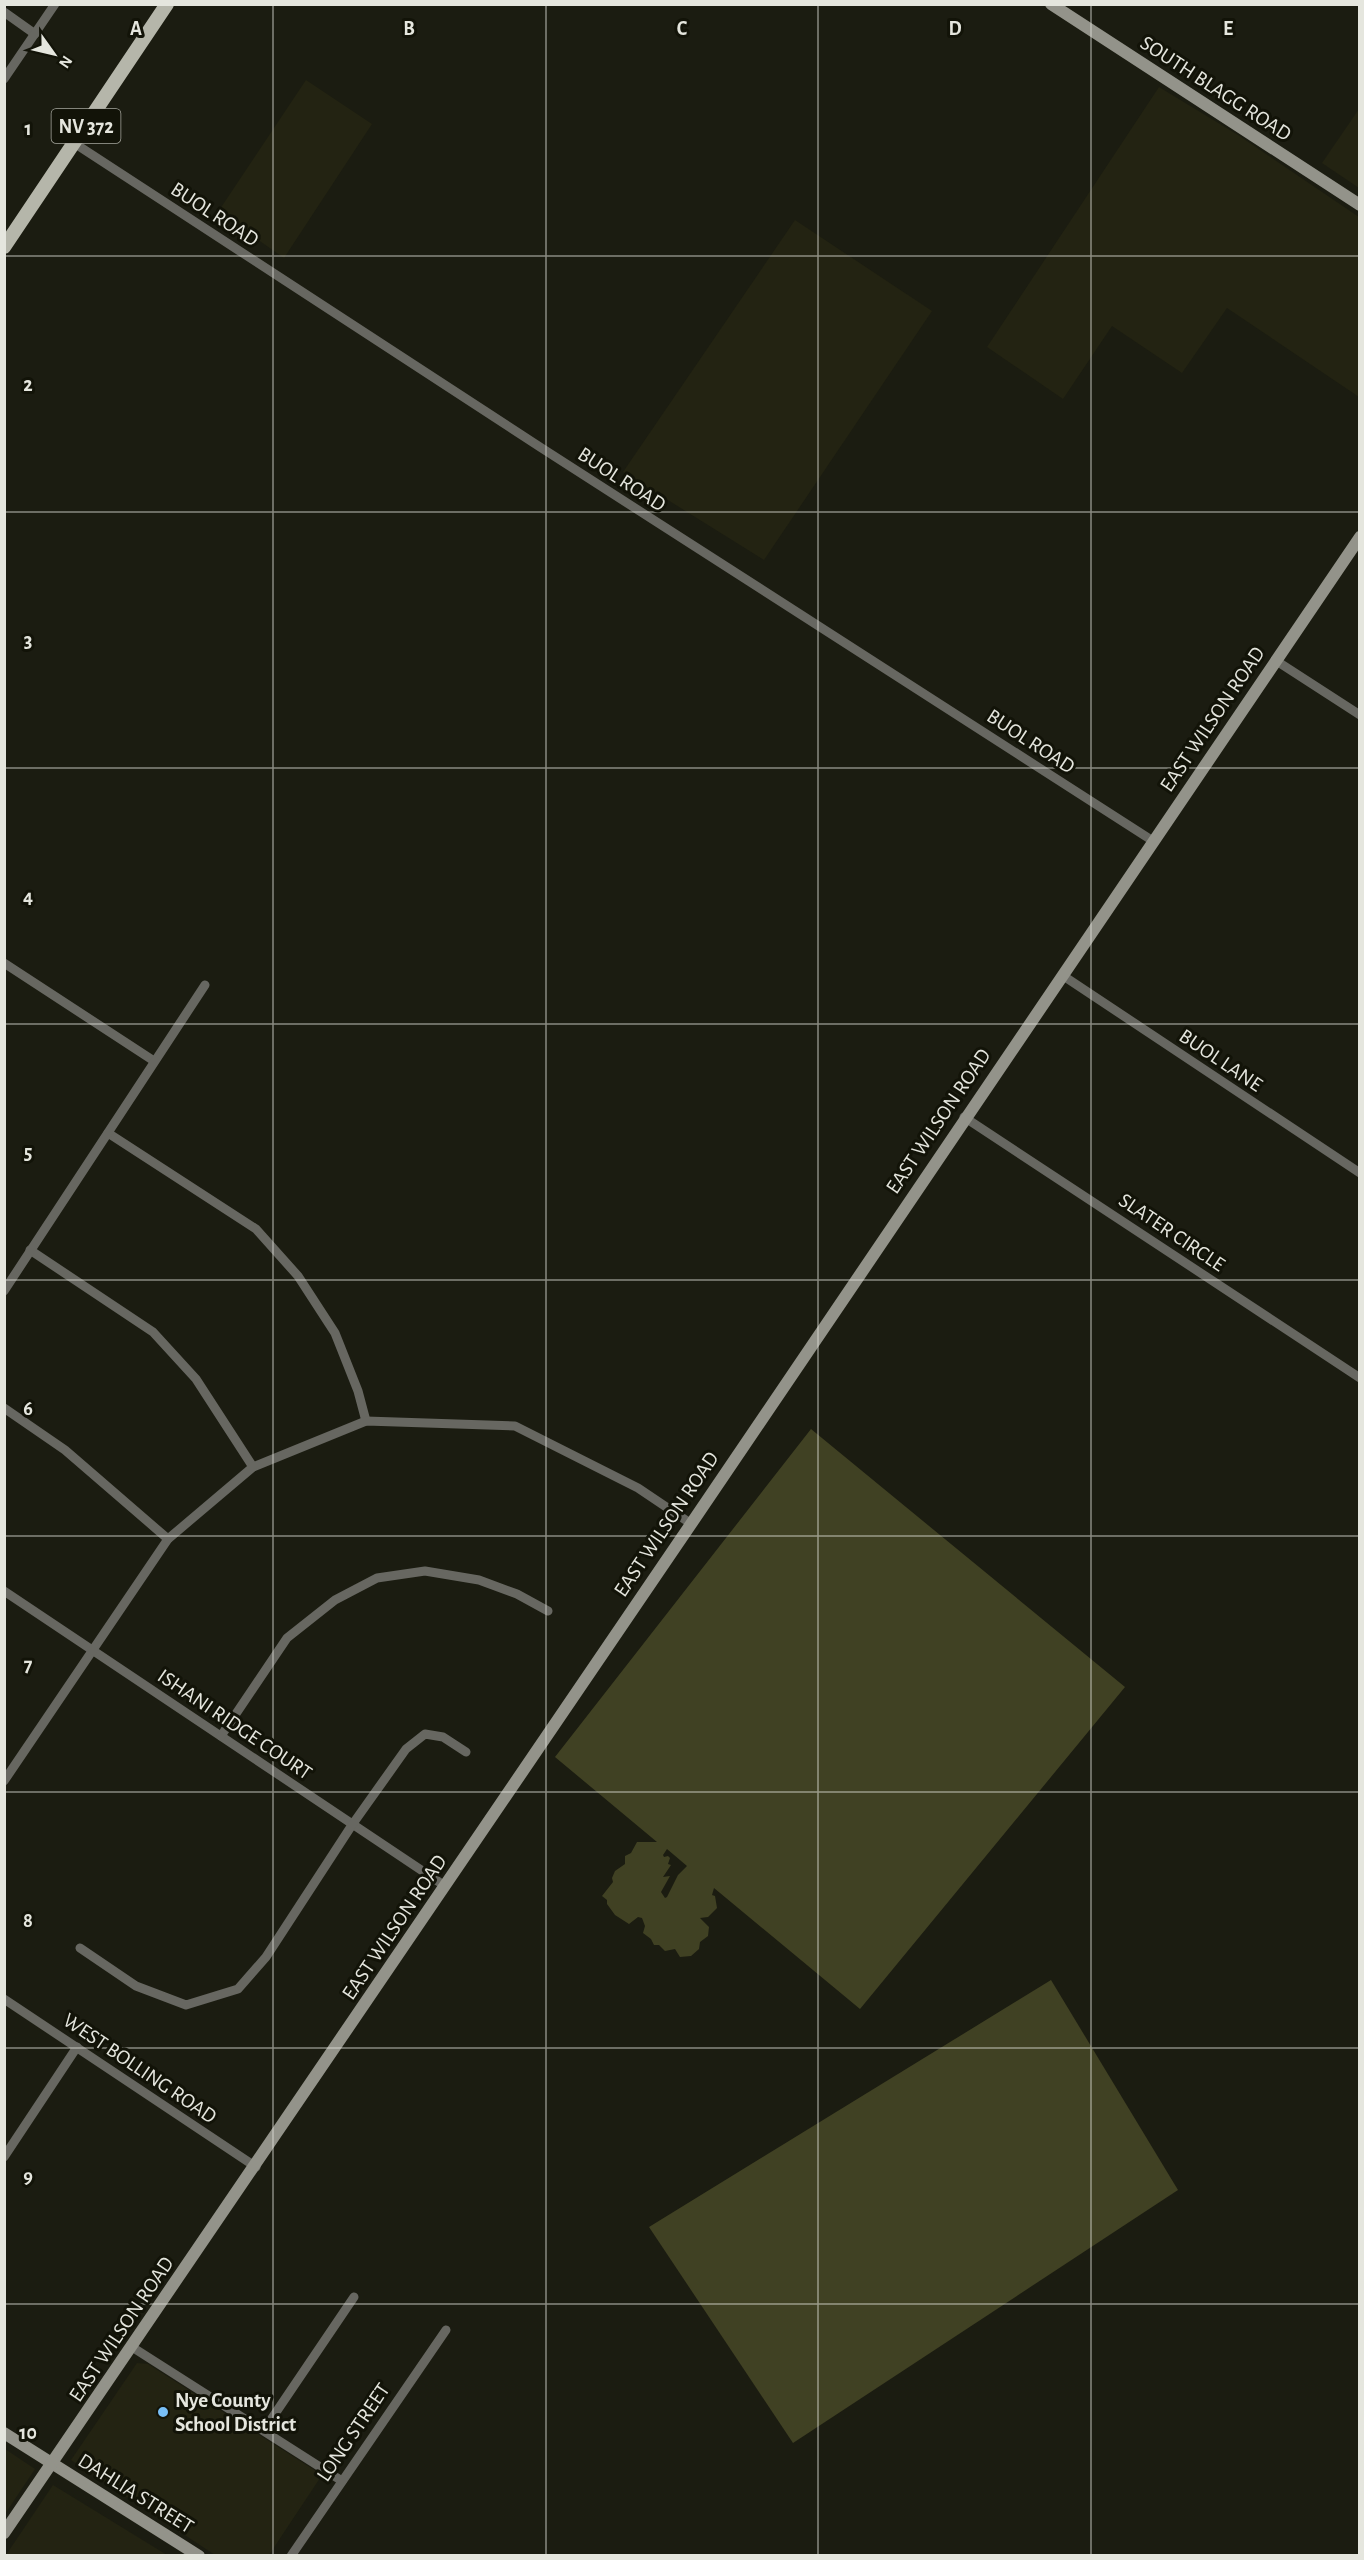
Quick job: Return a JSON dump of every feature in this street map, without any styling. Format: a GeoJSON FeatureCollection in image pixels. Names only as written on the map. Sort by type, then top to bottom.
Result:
{"type":"FeatureCollection","features":[{"type":"Feature","properties":{"kind":"main road","name":"NV 372"},"geometry":{"type":"LineString","coordinates":[[4,247],[167,4]]}},
{"type":"Feature","properties":{"kind":"street"},"geometry":{"type":"LineString","coordinates":[[4,79],[55,4]]}},
{"type":"Feature","properties":{"kind":"street","name":"SOUTH BLAGG ROAD"},"geometry":{"type":"LineString","coordinates":[[1051,4],[1359,205]]}},
{"type":"Feature","properties":{"kind":"street"},"geometry":{"type":"LineString","coordinates":[[4,12],[35,34]]}},
{"type":"Feature","properties":{"kind":"street","name":"BUOL ROAD"},"geometry":{"type":"LineString","coordinates":[[74,142],[540,447],[1153,841]]}},
{"type":"Feature","properties":{"kind":"street","name":"EAST WILSON ROAD"},"geometry":{"type":"LineString","coordinates":[[4,2533],[256,2167],[964,1117],[1359,537]]}},
{"type":"Feature","properties":{"kind":"street"},"geometry":{"type":"LineString","coordinates":[[1275,660],[1359,715]]}},
{"type":"Feature","properties":{"kind":"street"},"geometry":{"type":"LineString","coordinates":[[4,963],[154,1061]]}},
{"type":"Feature","properties":{"kind":"street","name":"BUOL LANE"},"geometry":{"type":"LineString","coordinates":[[1062,975],[1359,1173]]}},
{"type":"Feature","properties":{"kind":"street"},"geometry":{"type":"LineString","coordinates":[[4,1291],[205,985]]}},
{"type":"Feature","properties":{"kind":"street","name":"SLATER CIRCLE"},"geometry":{"type":"LineString","coordinates":[[964,1117],[1359,1378]]}},
{"type":"Feature","properties":{"kind":"street"},"geometry":{"type":"LineString","coordinates":[[108,1133],[256,1229],[298,1276],[335,1333],[358,1391],[366,1422]]}},
{"type":"Feature","properties":{"kind":"street"},"geometry":{"type":"LineString","coordinates":[[30,1250],[153,1332],[196,1379],[253,1467]]}},
{"type":"Feature","properties":{"kind":"street"},"geometry":{"type":"LineString","coordinates":[[4,1408],[65,1450],[168,1539]]}},
{"type":"Feature","properties":{"kind":"street"},"geometry":{"type":"LineString","coordinates":[[4,1781],[168,1539],[253,1467],[366,1422],[515,1426],[638,1488],[690,1523]]}},
{"type":"Feature","properties":{"kind":"street"},"geometry":{"type":"LineString","coordinates":[[220,1736],[287,1638],[335,1600],[377,1578],[425,1571],[479,1580],[517,1594],[548,1611]]}},
{"type":"Feature","properties":{"kind":"street","name":"ISHANI RIDGE COURT"},"geometry":{"type":"LineString","coordinates":[[4,1591],[445,1886]]}},
{"type":"Feature","properties":{"kind":"street"},"geometry":{"type":"LineString","coordinates":[[80,1948],[136,1986],[186,2005],[238,1989],[266,1958],[352,1825],[406,1749],[425,1734],[443,1737],[466,1752]]}},
{"type":"Feature","properties":{"kind":"street","name":"WEST BOLLING ROAD"},"geometry":{"type":"LineString","coordinates":[[4,1999],[256,2167]]}},
{"type":"Feature","properties":{"kind":"street"},"geometry":{"type":"LineString","coordinates":[[4,2157],[77,2047]]}},
{"type":"Feature","properties":{"kind":"street"},"geometry":{"type":"LineString","coordinates":[[264,2430],[354,2297]]}},
{"type":"Feature","properties":{"kind":"street","name":"LONG STREET"},"geometry":{"type":"LineString","coordinates":[[291,2556],[446,2330]]}},
{"type":"Feature","properties":{"kind":"street"},"geometry":{"type":"LineString","coordinates":[[132,2347],[342,2481]]}},
{"type":"Feature","properties":{"kind":"street","name":"DAHLIA STREET"},"geometry":{"type":"LineString","coordinates":[[4,2433],[199,2556]]}},
{"type":"Feature","properties":{"kind":"shaded area"},"geometry":{"type":"Polygon","coordinates":[[[306,80],[372,124],[284,258],[218,212],[306,80]]]}},
{"type":"Feature","properties":{"kind":"shaded area"},"geometry":{"type":"Polygon","coordinates":[[[1159,87],[1238,135],[1359,217],[1359,397],[1227,308],[1182,373],[1112,326],[1063,399],[987,347],[1159,87]]]}},
{"type":"Feature","properties":{"kind":"shaded area"},"geometry":{"type":"Polygon","coordinates":[[[1359,109],[1360,188],[1322,163],[1359,109]]]}},
{"type":"Feature","properties":{"kind":"shaded area"},"geometry":{"type":"Polygon","coordinates":[[[795,220],[932,311],[764,560],[623,472],[795,220]]]}},
{"type":"Feature","properties":{"kind":"shaded area","name":"Nye County School District"},"geometry":{"type":"Polygon","coordinates":[[[137,2363],[148,2364],[322,2475],[269,2555],[215,2555],[71,2460],[137,2363]]]}},
{"type":"Feature","properties":{"kind":"shaded area"},"geometry":{"type":"Polygon","coordinates":[[[5,2449],[35,2469],[5,2514],[5,2449]]]}},
{"type":"Feature","properties":{"kind":"shaded area"},"geometry":{"type":"Polygon","coordinates":[[[53,2485],[167,2555],[6,2555],[53,2485]]]}},
{"type":"Feature","properties":{"kind":"green space"},"geometry":{"type":"Polygon","coordinates":[[[811,1429],[1125,1687],[860,2009],[714,1888],[712,1895],[715,1896],[717,1908],[708,1917],[700,1918],[709,1927],[708,1936],[700,1942],[699,1949],[691,1956],[680,1957],[675,1949],[665,1951],[659,1945],[654,1945],[651,1939],[643,1933],[645,1926],[642,1918],[638,1917],[629,1924],[615,1915],[607,1904],[607,1900],[602,1896],[613,1882],[615,1871],[625,1864],[625,1856],[631,1853],[637,1842],[657,1842],[555,1757],[811,1429]],[[667,1849],[663,1855],[670,1858],[668,1864],[671,1865],[663,1877],[670,1876],[661,1892],[665,1898],[678,1875],[687,1866],[667,1849]]]}},
{"type":"Feature","properties":{"kind":"green space"},"geometry":{"type":"Polygon","coordinates":[[[1051,1980],[1178,2190],[793,2443],[649,2227],[1051,1980]]]}},
{"type":"Feature","properties":{"kind":"place","name":"Nye County School District"},"geometry":{"type":"Point","coordinates":[163,2412]}}]}
